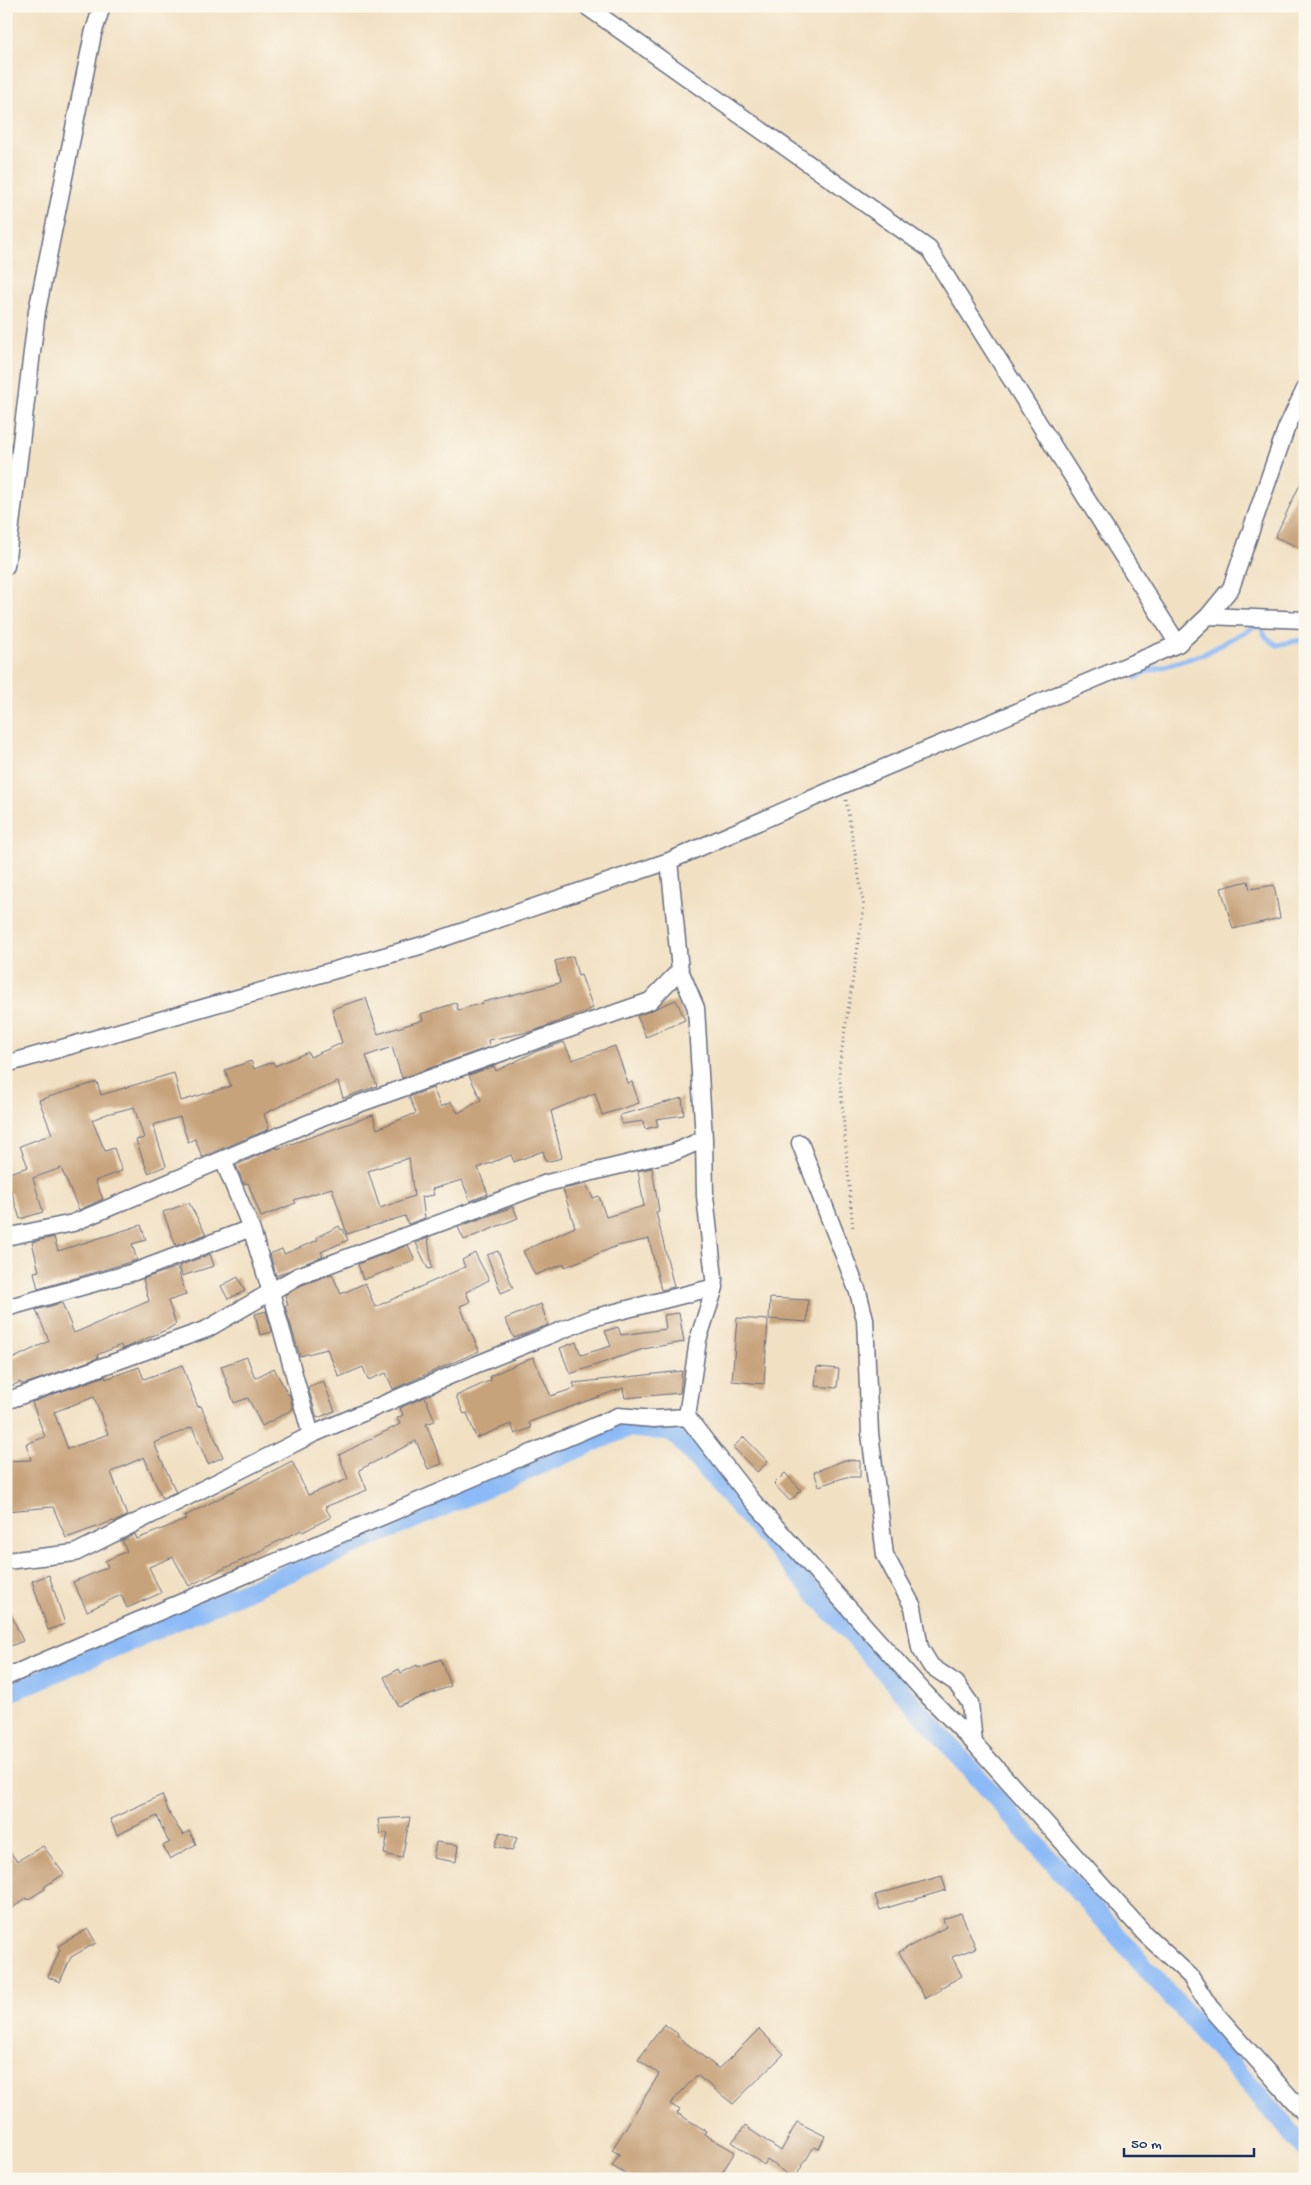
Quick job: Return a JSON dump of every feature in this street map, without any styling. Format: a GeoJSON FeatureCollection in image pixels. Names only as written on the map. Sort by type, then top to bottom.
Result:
{"type":"FeatureCollection","features":[{"type":"Feature","properties":{"kind":"street"},"geometry":{"type":"LineString","coordinates":[[6,566],[37,311],[93,34],[102,6]]}},
{"type":"Feature","properties":{"kind":"street"},"geometry":{"type":"LineString","coordinates":[[586,6],[929,249],[1178,644]]}},
{"type":"Feature","properties":{"kind":"street"},"geometry":{"type":"LineString","coordinates":[[6,1064],[422,945],[670,861],[843,785],[1178,644],[1208,616],[1231,588],[1286,429],[1305,389]]}},
{"type":"Feature","properties":{"kind":"street"},"geometry":{"type":"LineString","coordinates":[[1208,616],[1305,620]]}},
{"type":"Feature","properties":{"kind":"street"},"geometry":{"type":"LineString","coordinates":[[670,861],[680,970],[696,1008],[704,1139],[705,1196],[715,1287],[698,1340],[687,1417],[750,1498],[926,1693],[974,1743],[1145,1934],[1190,1976],[1210,2007],[1305,2114]]}},
{"type":"Feature","properties":{"kind":"street"},"geometry":{"type":"LineString","coordinates":[[6,1237],[73,1223],[325,1116],[650,1001],[680,970]]}},
{"type":"Feature","properties":{"kind":"street"},"geometry":{"type":"LineString","coordinates":[[6,1400],[207,1329],[298,1276],[547,1183],[675,1152],[704,1139]]}},
{"type":"Feature","properties":{"kind":"street"},"geometry":{"type":"LineString","coordinates":[[800,1143],[858,1292],[865,1319],[870,1433],[885,1555],[914,1608],[920,1648],[930,1666],[956,1683],[970,1703],[974,1743]]}},
{"type":"Feature","properties":{"kind":"street"},"geometry":{"type":"LineString","coordinates":[[222,1160],[251,1228],[311,1435]]}},
{"type":"Feature","properties":{"kind":"street"},"geometry":{"type":"LineString","coordinates":[[6,1308],[134,1272],[251,1228]]}},
{"type":"Feature","properties":{"kind":"street"},"geometry":{"type":"LineString","coordinates":[[6,1561],[75,1553],[311,1435],[592,1318],[715,1287]]}},
{"type":"Feature","properties":{"kind":"street"},"geometry":{"type":"LineString","coordinates":[[6,1677],[618,1416],[654,1419],[687,1417]]}},
{"type":"Feature","properties":{"kind":"path"},"geometry":{"type":"LineString","coordinates":[[843,785],[864,907],[839,1068],[853,1234]]}},
{"type":"Feature","properties":{"kind":"building"},"geometry":{"type":"Polygon","coordinates":[[[1305,474],[1305,550],[1275,537],[1305,474]]]}},
{"type":"Feature","properties":{"kind":"building"},"geometry":{"type":"Polygon","coordinates":[[[1248,881],[1250,889],[1274,885],[1280,918],[1233,929],[1221,888],[1248,881]]]}},
{"type":"Feature","properties":{"kind":"building"},"geometry":{"type":"Polygon","coordinates":[[[573,956],[578,976],[581,975],[593,1008],[534,1031],[488,1040],[489,1047],[402,1078],[392,1047],[366,1056],[377,1086],[343,1098],[338,1082],[293,1100],[264,1114],[269,1129],[202,1157],[195,1139],[188,1142],[180,1117],[153,1125],[166,1166],[148,1173],[136,1140],[144,1138],[134,1107],[107,1114],[92,1120],[105,1151],[114,1148],[122,1171],[95,1181],[103,1199],[79,1210],[61,1168],[33,1178],[43,1212],[20,1219],[12,1193],[6,1195],[6,1174],[28,1167],[20,1146],[52,1134],[39,1100],[97,1082],[101,1095],[174,1073],[181,1101],[231,1086],[225,1070],[251,1061],[254,1069],[273,1062],[275,1066],[308,1052],[310,1057],[342,1043],[332,1009],[366,998],[378,1034],[423,1020],[421,1014],[456,1003],[458,1010],[560,983],[555,961],[573,956]]]}},
{"type":"Feature","properties":{"kind":"building"},"geometry":{"type":"Polygon","coordinates":[[[676,1000],[685,1020],[646,1037],[637,1016],[676,1000]]]}},
{"type":"Feature","properties":{"kind":"building"},"geometry":{"type":"Polygon","coordinates":[[[564,1042],[572,1060],[615,1046],[628,1083],[632,1082],[639,1103],[602,1115],[595,1093],[551,1111],[562,1158],[546,1162],[543,1151],[514,1162],[511,1155],[478,1168],[488,1194],[470,1201],[462,1180],[432,1189],[434,1195],[422,1197],[425,1218],[408,1224],[405,1216],[347,1234],[332,1188],[294,1200],[296,1203],[261,1217],[248,1183],[244,1184],[236,1165],[277,1147],[277,1149],[373,1115],[377,1129],[416,1113],[409,1097],[433,1088],[441,1107],[451,1102],[458,1113],[481,1100],[469,1075],[494,1066],[496,1071],[535,1052],[564,1042]],[[409,1158],[368,1171],[380,1208],[414,1196],[409,1158]]]}},
{"type":"Feature","properties":{"kind":"building"},"geometry":{"type":"Polygon","coordinates":[[[682,1098],[684,1115],[656,1119],[658,1126],[645,1129],[643,1121],[622,1124],[620,1115],[682,1098]]]}},
{"type":"Feature","properties":{"kind":"building"},"geometry":{"type":"Polygon","coordinates":[[[652,1168],[659,1211],[656,1212],[674,1287],[661,1290],[649,1239],[617,1246],[565,1267],[564,1264],[535,1275],[523,1251],[575,1227],[563,1189],[586,1184],[593,1198],[599,1196],[606,1217],[644,1206],[638,1171],[652,1168]]]}},
{"type":"Feature","properties":{"kind":"building"},"geometry":{"type":"Polygon","coordinates":[[[189,1203],[206,1234],[176,1246],[163,1212],[189,1203]]]}},
{"type":"Feature","properties":{"kind":"building"},"geometry":{"type":"Polygon","coordinates":[[[513,1207],[518,1218],[464,1240],[458,1227],[513,1207]]]}},
{"type":"Feature","properties":{"kind":"building"},"geometry":{"type":"Polygon","coordinates":[[[141,1225],[146,1240],[132,1244],[137,1260],[38,1289],[34,1272],[39,1271],[32,1242],[54,1237],[58,1251],[141,1225]]]}},
{"type":"Feature","properties":{"kind":"building"},"geometry":{"type":"Polygon","coordinates":[[[339,1226],[341,1230],[343,1229],[348,1240],[321,1252],[323,1256],[276,1276],[270,1254],[282,1249],[284,1254],[318,1240],[317,1237],[339,1226]]]}},
{"type":"Feature","properties":{"kind":"building"},"geometry":{"type":"Polygon","coordinates":[[[428,1238],[432,1268],[428,1269],[416,1243],[428,1238]]]}},
{"type":"Feature","properties":{"kind":"building"},"geometry":{"type":"Polygon","coordinates":[[[408,1245],[415,1260],[363,1280],[358,1264],[408,1245]]]}},
{"type":"Feature","properties":{"kind":"building"},"geometry":{"type":"Polygon","coordinates":[[[498,1251],[513,1288],[501,1293],[487,1255],[498,1251]]]}},
{"type":"Feature","properties":{"kind":"building"},"geometry":{"type":"Polygon","coordinates":[[[475,1253],[489,1280],[466,1292],[470,1302],[460,1306],[479,1351],[393,1389],[386,1373],[368,1380],[363,1367],[339,1377],[327,1349],[300,1356],[285,1306],[288,1305],[285,1295],[302,1285],[332,1274],[341,1294],[365,1283],[375,1307],[465,1267],[462,1260],[475,1253]]]}},
{"type":"Feature","properties":{"kind":"building"},"geometry":{"type":"Polygon","coordinates":[[[210,1254],[214,1266],[182,1276],[179,1266],[210,1254]]]}},
{"type":"Feature","properties":{"kind":"building"},"geometry":{"type":"Polygon","coordinates":[[[177,1267],[186,1295],[168,1301],[176,1324],[123,1349],[121,1345],[97,1355],[98,1358],[25,1384],[20,1382],[6,1389],[6,1362],[49,1341],[36,1310],[62,1303],[74,1333],[149,1301],[143,1279],[177,1267]]]}},
{"type":"Feature","properties":{"kind":"building"},"geometry":{"type":"Polygon","coordinates":[[[238,1277],[245,1291],[228,1299],[221,1286],[238,1277]]]}},
{"type":"Feature","properties":{"kind":"building"},"geometry":{"type":"Polygon","coordinates":[[[770,1298],[808,1300],[807,1322],[769,1319],[770,1298]]]}},
{"type":"Feature","properties":{"kind":"building"},"geometry":{"type":"Polygon","coordinates":[[[541,1304],[548,1325],[514,1338],[505,1319],[541,1304]]]}},
{"type":"Feature","properties":{"kind":"building"},"geometry":{"type":"Polygon","coordinates":[[[266,1311],[272,1332],[260,1335],[255,1314],[266,1311]]]}},
{"type":"Feature","properties":{"kind":"building"},"geometry":{"type":"Polygon","coordinates":[[[679,1313],[684,1342],[643,1349],[570,1374],[560,1348],[576,1342],[581,1355],[611,1346],[605,1331],[618,1327],[621,1335],[666,1329],[664,1315],[679,1313]]]}},
{"type":"Feature","properties":{"kind":"building"},"geometry":{"type":"Polygon","coordinates":[[[737,1318],[768,1320],[764,1384],[732,1381],[737,1318]]]}},
{"type":"Feature","properties":{"kind":"building"},"geometry":{"type":"Polygon","coordinates":[[[247,1357],[255,1378],[274,1368],[289,1394],[293,1409],[262,1426],[248,1398],[234,1403],[221,1366],[247,1357]]]}},
{"type":"Feature","properties":{"kind":"building"},"geometry":{"type":"Polygon","coordinates":[[[533,1357],[551,1396],[575,1388],[573,1383],[682,1371],[680,1393],[625,1398],[623,1388],[529,1422],[531,1428],[515,1434],[511,1424],[476,1438],[467,1413],[464,1414],[456,1396],[491,1380],[490,1376],[533,1357]]]}},
{"type":"Feature","properties":{"kind":"building"},"geometry":{"type":"Polygon","coordinates":[[[182,1365],[198,1407],[201,1406],[223,1457],[208,1464],[192,1427],[154,1443],[176,1492],[162,1498],[144,1457],[111,1472],[127,1516],[66,1538],[53,1507],[6,1511],[6,1461],[31,1460],[26,1444],[45,1437],[32,1402],[105,1376],[106,1379],[139,1367],[144,1379],[182,1365]],[[94,1397],[54,1412],[68,1449],[108,1434],[94,1397]]]}},
{"type":"Feature","properties":{"kind":"building"},"geometry":{"type":"Polygon","coordinates":[[[817,1367],[839,1369],[837,1388],[815,1386],[817,1367]]]}},
{"type":"Feature","properties":{"kind":"building"},"geometry":{"type":"Polygon","coordinates":[[[323,1381],[335,1411],[317,1418],[308,1387],[323,1381]]]}},
{"type":"Feature","properties":{"kind":"building"},"geometry":{"type":"Polygon","coordinates":[[[425,1397],[435,1421],[426,1424],[442,1464],[428,1469],[416,1441],[359,1470],[367,1490],[325,1507],[331,1517],[303,1532],[302,1530],[264,1548],[265,1550],[189,1586],[173,1557],[149,1567],[161,1593],[127,1608],[121,1595],[87,1611],[73,1582],[108,1567],[105,1561],[127,1551],[122,1541],[135,1534],[137,1539],[187,1519],[185,1516],[292,1461],[308,1495],[348,1479],[339,1455],[400,1424],[397,1418],[403,1415],[400,1408],[425,1397]]]}},
{"type":"Feature","properties":{"kind":"building"},"geometry":{"type":"Polygon","coordinates":[[[744,1437],[768,1462],[757,1472],[733,1447],[744,1437]]]}},
{"type":"Feature","properties":{"kind":"building"},"geometry":{"type":"Polygon","coordinates":[[[845,1460],[860,1461],[860,1477],[846,1477],[819,1486],[814,1472],[845,1460]]]}},
{"type":"Feature","properties":{"kind":"building"},"geometry":{"type":"Polygon","coordinates":[[[785,1473],[801,1490],[790,1501],[774,1484],[785,1473]]]}},
{"type":"Feature","properties":{"kind":"building"},"geometry":{"type":"Polygon","coordinates":[[[49,1575],[65,1624],[48,1630],[32,1581],[49,1575]]]}},
{"type":"Feature","properties":{"kind":"building"},"geometry":{"type":"Polygon","coordinates":[[[6,1603],[23,1641],[6,1648],[6,1603]]]}},
{"type":"Feature","properties":{"kind":"building"},"geometry":{"type":"Polygon","coordinates":[[[441,1659],[451,1686],[398,1706],[384,1677],[399,1669],[401,1673],[417,1665],[418,1667],[441,1659]]]}},
{"type":"Feature","properties":{"kind":"building"},"geometry":{"type":"Polygon","coordinates":[[[162,1795],[170,1815],[183,1835],[189,1831],[196,1844],[170,1859],[163,1846],[170,1842],[157,1816],[117,1835],[110,1819],[162,1795]]]}},
{"type":"Feature","properties":{"kind":"building"},"geometry":{"type":"Polygon","coordinates":[[[410,1817],[402,1858],[384,1854],[388,1833],[380,1834],[378,1819],[410,1817]]]}},
{"type":"Feature","properties":{"kind":"building"},"geometry":{"type":"Polygon","coordinates":[[[500,1832],[517,1838],[512,1851],[495,1846],[500,1832]]]}},
{"type":"Feature","properties":{"kind":"building"},"geometry":{"type":"Polygon","coordinates":[[[436,1842],[458,1845],[456,1862],[433,1858],[436,1842]]]}},
{"type":"Feature","properties":{"kind":"building"},"geometry":{"type":"Polygon","coordinates":[[[43,1846],[64,1874],[44,1887],[45,1889],[27,1900],[26,1898],[6,1913],[6,1847],[17,1861],[43,1846]]]}},
{"type":"Feature","properties":{"kind":"building"},"geometry":{"type":"Polygon","coordinates":[[[942,1876],[946,1890],[880,1910],[875,1895],[942,1876]]]}},
{"type":"Feature","properties":{"kind":"building"},"geometry":{"type":"Polygon","coordinates":[[[961,1913],[976,1948],[952,1957],[962,1976],[925,1998],[899,1952],[946,1927],[943,1919],[961,1913]]]}},
{"type":"Feature","properties":{"kind":"building"},"geometry":{"type":"Polygon","coordinates":[[[88,1929],[96,1943],[71,1957],[60,1982],[48,1977],[60,1950],[58,1946],[88,1929]]]}},
{"type":"Feature","properties":{"kind":"building"},"geometry":{"type":"Polygon","coordinates":[[[664,2024],[719,2069],[759,2029],[784,2054],[733,2104],[696,2076],[670,2104],[680,2110],[677,2113],[706,2131],[704,2134],[735,2152],[718,2179],[634,2179],[612,2166],[619,2154],[612,2150],[659,2074],[638,2060],[664,2024]]]}},
{"type":"Feature","properties":{"kind":"building"},"geometry":{"type":"Polygon","coordinates":[[[797,2122],[825,2136],[819,2149],[814,2147],[794,2179],[767,2160],[764,2165],[732,2142],[745,2126],[781,2151],[797,2122]]]}},
{"type":"Feature","properties":{"kind":"waterway"},"geometry":{"type":"LineString","coordinates":[[1136,678],[1143,673],[1204,654],[1259,624],[1266,637],[1277,645],[1305,639]]}},
{"type":"Feature","properties":{"kind":"waterway"},"geometry":{"type":"LineString","coordinates":[[6,1694],[627,1428],[672,1431],[1305,2148]]}}]}
